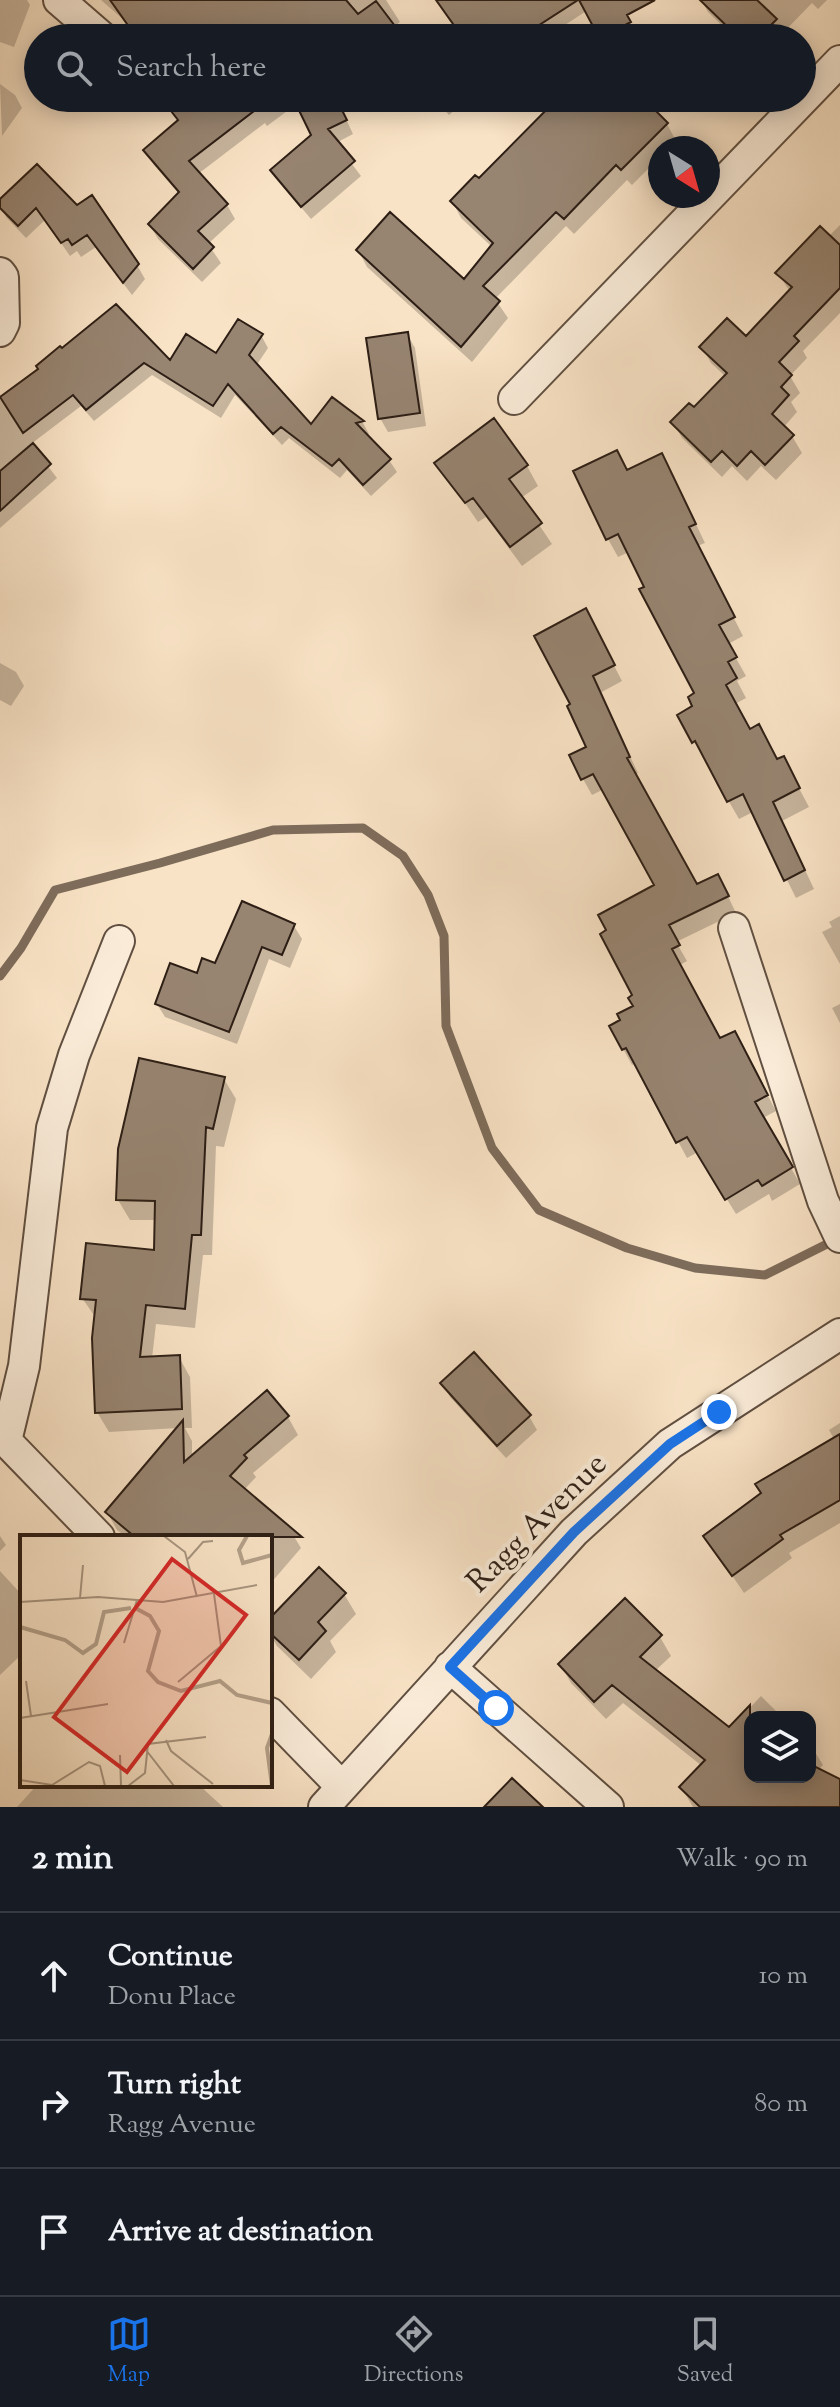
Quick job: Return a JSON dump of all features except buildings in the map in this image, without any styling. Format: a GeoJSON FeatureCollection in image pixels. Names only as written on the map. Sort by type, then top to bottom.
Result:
{"type":"FeatureCollection","features":[{"type":"Feature","properties":{"kind":"street"},"geometry":{"type":"LineString","coordinates":[[59,0],[87,24]]}},
{"type":"Feature","properties":{"kind":"street"},"geometry":{"type":"LineString","coordinates":[[816,86],[840,61]]}},
{"type":"Feature","properties":{"kind":"street"},"geometry":{"type":"LineString","coordinates":[[514,399],[791,112]]}},
{"type":"Feature","properties":{"kind":"street"},"geometry":{"type":"LineString","coordinates":[[0,331],[4,323],[1,275]]}},
{"type":"Feature","properties":{"kind":"street"},"geometry":{"type":"LineString","coordinates":[[734,928],[823,1201],[840,1237]]}},
{"type":"Feature","properties":{"kind":"street"},"geometry":{"type":"LineString","coordinates":[[97,1535],[3,1441],[24,1366],[52,1128],[74,1055],[119,941]]}},
{"type":"Feature","properties":{"kind":"street","name":"Ragg Avenue"},"geometry":{"type":"LineString","coordinates":[[333,1797],[574,1532],[670,1444],[840,1334]]}},
{"type":"Feature","properties":{"kind":"street"},"geometry":{"type":"LineString","coordinates":[[450,1667],[608,1807]]}},
{"type":"Feature","properties":{"kind":"street"},"geometry":{"type":"LineString","coordinates":[[272,1716],[333,1797]]}},
{"type":"Feature","properties":{"kind":"waterway"},"geometry":{"type":"LineString","coordinates":[[0,976],[21,948],[55,890],[273,830],[363,828],[403,856],[428,895],[444,936],[446,1026],[492,1148],[539,1210],[627,1248],[695,1268],[765,1275],[837,1239]]}},
{"type":"Feature","properties":{"kind":"route"},"geometry":{"type":"LineString","coordinates":[[496,1708],[450,1667],[574,1532],[670,1444],[719,1412]]}}]}
